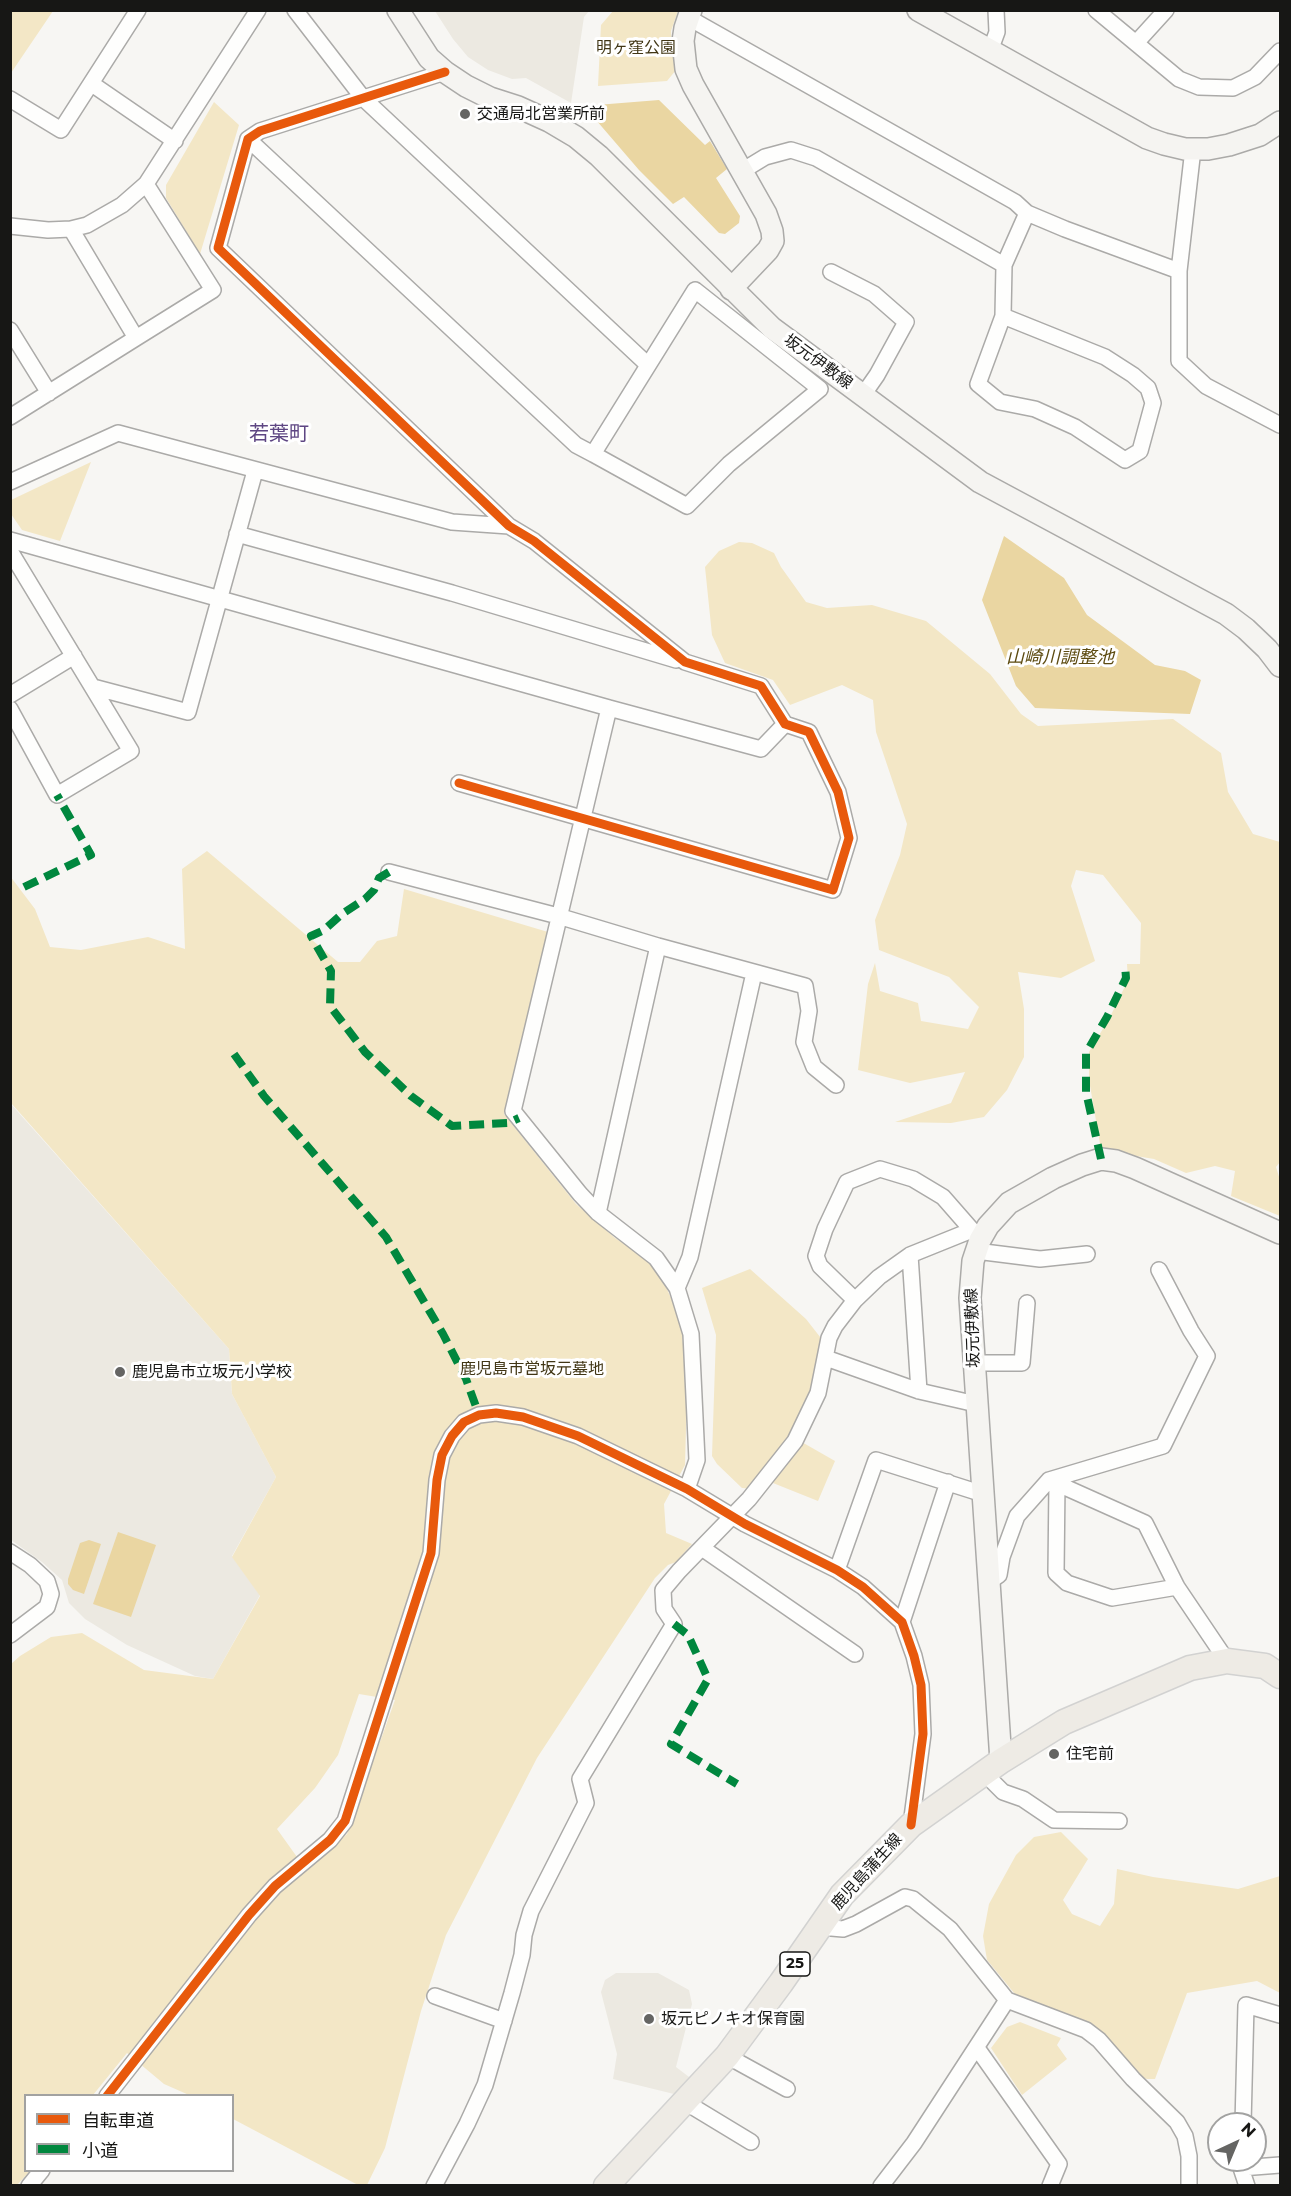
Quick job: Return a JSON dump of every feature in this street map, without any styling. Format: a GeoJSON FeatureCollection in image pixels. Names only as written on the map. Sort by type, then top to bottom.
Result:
{"type":"FeatureCollection","features":[{"type":"Feature","properties":{"kind":"main road","name":"坂元伊敷線"},"geometry":{"type":"LineString","coordinates":[[398,10],[429,58],[445,72],[490,98],[549,121],[576,137],[599,156],[731,289],[765,335],[863,395],[980,482],[1226,614],[1260,643],[1281,666]]}},
{"type":"Feature","properties":{"kind":"main road"},"geometry":{"type":"LineString","coordinates":[[918,10],[1147,138],[1174,147],[1193,149],[1229,145],[1260,135],[1281,122]]}},
{"type":"Feature","properties":{"kind":"main road"},"geometry":{"type":"LineString","coordinates":[[690,14],[683,41],[686,69],[770,223],[773,241],[768,250],[731,289]]}},
{"type":"Feature","properties":{"kind":"main road","name":"坂元伊敷線"},"geometry":{"type":"LineString","coordinates":[[993,1767],[990,1581],[970,1298],[976,1240],[1009,1203],[1053,1178],[1101,1159],[1116,1161],[1135,1168],[1281,1233]]}},
{"type":"Feature","properties":{"kind":"main road","name":"鹿児島蒲生線"},"geometry":{"type":"LineString","coordinates":[[606,2186],[726,2056],[843,1895],[911,1825],[993,1767],[1064,1722],[1190,1668],[1227,1661],[1265,1666],[1281,1676]]}},
{"type":"Feature","properties":{"kind":"street"},"geometry":{"type":"LineString","coordinates":[[10,99],[61,130],[138,10]]}},
{"type":"Feature","properties":{"kind":"street"},"geometry":{"type":"LineString","coordinates":[[10,226],[48,230],[71,229],[87,225],[122,205],[146,184],[176,141],[258,10]]}},
{"type":"Feature","properties":{"kind":"street"},"geometry":{"type":"LineString","coordinates":[[295,10],[363,98],[648,365]]}},
{"type":"Feature","properties":{"kind":"street"},"geometry":{"type":"LineString","coordinates":[[990,51],[997,32],[996,10]]}},
{"type":"Feature","properties":{"kind":"street"},"geometry":{"type":"LineString","coordinates":[[1096,10],[1179,79],[1199,87],[1233,88],[1255,77],[1281,51]]}},
{"type":"Feature","properties":{"kind":"street"},"geometry":{"type":"LineString","coordinates":[[1136,43],[1166,10]]}},
{"type":"Feature","properties":{"kind":"street"},"geometry":{"type":"LineString","coordinates":[[690,14],[1015,202],[1027,213],[1179,271]]}},
{"type":"Feature","properties":{"kind":"street"},"geometry":{"type":"LineString","coordinates":[[445,72],[260,131],[248,139],[218,248],[509,526],[534,541],[685,662]]}},
{"type":"Feature","properties":{"kind":"street"},"geometry":{"type":"LineString","coordinates":[[92,84],[176,141]]}},
{"type":"Feature","properties":{"kind":"street"},"geometry":{"type":"LineString","coordinates":[[248,139],[576,445],[592,454],[687,506],[711,480],[820,389],[765,335],[695,290],[592,454]]}},
{"type":"Feature","properties":{"kind":"street"},"geometry":{"type":"LineString","coordinates":[[1193,149],[1179,271],[1179,361],[1206,386],[1281,425]]}},
{"type":"Feature","properties":{"kind":"street"},"geometry":{"type":"LineString","coordinates":[[742,171],[765,157],[791,150],[816,158],[1004,264]]}},
{"type":"Feature","properties":{"kind":"street"},"geometry":{"type":"LineString","coordinates":[[10,417],[213,290],[146,184]]}},
{"type":"Feature","properties":{"kind":"street"},"geometry":{"type":"LineString","coordinates":[[1003,316],[1105,357],[1148,388],[1153,403],[1140,451],[1125,460],[1075,427],[1035,409],[1000,402],[978,384],[1003,316],[1004,264],[1027,213]]}},
{"type":"Feature","properties":{"kind":"street"},"geometry":{"type":"LineString","coordinates":[[71,229],[135,339]]}},
{"type":"Feature","properties":{"kind":"street"},"geometry":{"type":"LineString","coordinates":[[831,272],[874,294],[906,322],[877,375],[863,395]]}},
{"type":"Feature","properties":{"kind":"street"},"geometry":{"type":"LineString","coordinates":[[10,330],[49,393]]}},
{"type":"Feature","properties":{"kind":"street"},"geometry":{"type":"LineString","coordinates":[[10,483],[118,433],[452,522],[509,526]]}},
{"type":"Feature","properties":{"kind":"street"},"geometry":{"type":"LineString","coordinates":[[93,687],[188,712],[218,597],[255,471]]}},
{"type":"Feature","properties":{"kind":"street"},"geometry":{"type":"LineString","coordinates":[[237,534],[452,593],[762,686],[785,724],[809,732],[838,792],[849,838],[833,890],[459,783]]}},
{"type":"Feature","properties":{"kind":"street"},"geometry":{"type":"LineString","coordinates":[[10,540],[761,749],[785,724]]}},
{"type":"Feature","properties":{"kind":"street"},"geometry":{"type":"LineString","coordinates":[[10,551],[131,751],[57,795],[10,709]]}},
{"type":"Feature","properties":{"kind":"street"},"geometry":{"type":"LineString","coordinates":[[10,694],[74,656]]}},
{"type":"Feature","properties":{"kind":"street"},"geometry":{"type":"LineString","coordinates":[[609,708],[513,1111],[598,1213],[656,1258],[677,1288],[691,1335],[697,1461],[687,1489]]}},
{"type":"Feature","properties":{"kind":"street"},"geometry":{"type":"LineString","coordinates":[[389,872],[558,916],[805,986],[809,1011],[804,1042],[814,1067],[836,1085]]}},
{"type":"Feature","properties":{"kind":"street"},"geometry":{"type":"LineString","coordinates":[[598,1213],[658,946]]}},
{"type":"Feature","properties":{"kind":"street"},"geometry":{"type":"LineString","coordinates":[[677,1288],[690,1257],[754,973]]}},
{"type":"Feature","properties":{"kind":"street"},"geometry":{"type":"LineString","coordinates":[[855,1300],[820,1266],[816,1256],[829,1219],[847,1182],[880,1169],[913,1179],[944,1197],[976,1240]]}},
{"type":"Feature","properties":{"kind":"street"},"geometry":{"type":"LineString","coordinates":[[434,2186],[485,2085],[522,1955],[524,1935],[531,1911],[586,1803],[580,1779],[674,1624],[664,1609],[663,1590],[749,1499],[795,1441],[816,1400],[829,1338],[835,1326],[855,1300],[879,1277],[910,1255],[976,1240],[1040,1259],[1087,1254]]}},
{"type":"Feature","properties":{"kind":"street"},"geometry":{"type":"LineString","coordinates":[[910,1255],[919,1391]]}},
{"type":"Feature","properties":{"kind":"street"},"geometry":{"type":"LineString","coordinates":[[990,1581],[999,1575],[1002,1557],[1017,1516],[1053,1481],[1163,1446],[1208,1356],[1191,1331],[1158,1270]]}},
{"type":"Feature","properties":{"kind":"street"},"geometry":{"type":"LineString","coordinates":[[974,1363],[1022,1364],[1027,1303]]}},
{"type":"Feature","properties":{"kind":"street"},"geometry":{"type":"LineString","coordinates":[[826,1358],[919,1391],[976,1404]]}},
{"type":"Feature","properties":{"kind":"street"},"geometry":{"type":"LineString","coordinates":[[109,2094],[249,1915],[275,1886],[330,1840],[345,1821],[431,1553],[437,1480],[442,1455],[452,1436],[464,1422],[479,1415],[496,1413],[523,1417],[578,1436],[687,1489],[745,1524],[837,1570],[863,1587],[902,1622],[914,1656],[921,1695],[923,1734],[911,1825]]}},
{"type":"Feature","properties":{"kind":"street"},"geometry":{"type":"LineString","coordinates":[[837,1570],[876,1460],[983,1494]]}},
{"type":"Feature","properties":{"kind":"street"},"geometry":{"type":"LineString","coordinates":[[1053,1481],[1145,1523],[1177,1587],[1227,1661]]}},
{"type":"Feature","properties":{"kind":"street"},"geometry":{"type":"LineString","coordinates":[[1053,1481],[1056,1573],[1067,1583],[1112,1598],[1177,1587]]}},
{"type":"Feature","properties":{"kind":"street"},"geometry":{"type":"LineString","coordinates":[[902,1622],[948,1482]]}},
{"type":"Feature","properties":{"kind":"street"},"geometry":{"type":"LineString","coordinates":[[702,1548],[855,1654]]}},
{"type":"Feature","properties":{"kind":"street"},"geometry":{"type":"LineString","coordinates":[[10,1552],[30,1565],[47,1581],[51,1594],[47,1607],[10,1635]]}},
{"type":"Feature","properties":{"kind":"street"},"geometry":{"type":"LineString","coordinates":[[993,1767],[1003,1792],[1023,1799],[1054,1820],[1119,1821]]}},
{"type":"Feature","properties":{"kind":"street"},"geometry":{"type":"LineString","coordinates":[[820,1927],[843,1929],[905,1898],[913,1899],[950,1929],[1007,2000],[1086,2030],[1099,2040],[1133,2079],[1177,2122],[1185,2136],[1189,2156],[1189,2186]]}},
{"type":"Feature","properties":{"kind":"street"},"geometry":{"type":"LineString","coordinates":[[435,1996],[504,2021]]}},
{"type":"Feature","properties":{"kind":"street"},"geometry":{"type":"LineString","coordinates":[[881,2186],[914,2143],[1007,2000]]}},
{"type":"Feature","properties":{"kind":"street"},"geometry":{"type":"LineString","coordinates":[[1243,2112],[1246,2006],[1281,2015]]}},
{"type":"Feature","properties":{"kind":"street"},"geometry":{"type":"LineString","coordinates":[[977,2048],[1059,2164],[1050,2186]]}},
{"type":"Feature","properties":{"kind":"street"},"geometry":{"type":"LineString","coordinates":[[726,2056],[787,2089]]}},
{"type":"Feature","properties":{"kind":"street"},"geometry":{"type":"LineString","coordinates":[[685,2102],[751,2142]]}},
{"type":"Feature","properties":{"kind":"street"},"geometry":{"type":"LineString","coordinates":[[29,2186],[40,2172]]}},
{"type":"Feature","properties":{"kind":"shaded area"},"geometry":{"type":"Polygon","coordinates":[[[435,11],[589,11],[584,17],[571,103],[526,78],[512,79],[488,70],[468,57],[435,11]]]}},
{"type":"Feature","properties":{"kind":"shaded area","name":"鹿児島市立坂元小学校"},"geometry":{"type":"Polygon","coordinates":[[[10,1103],[229,1349],[232,1394],[276,1477],[232,1556],[260,1595],[213,1679],[195,1676],[127,1645],[85,1619],[69,1603],[62,1580],[42,1562],[11,1540],[10,1103]]]}},
{"type":"Feature","properties":{"kind":"shaded area","name":"坂元ピノキオ保育園"},"geometry":{"type":"Polygon","coordinates":[[[616,1973],[658,1973],[689,1990],[692,2004],[676,2067],[693,2080],[678,2095],[613,2079],[617,2054],[601,1992],[605,1980],[616,1973]]]}},
{"type":"Feature","properties":{"kind":"green space"},"geometry":{"type":"Polygon","coordinates":[[[10,11],[53,11],[11,73],[10,11]]]}},
{"type":"Feature","properties":{"kind":"green space","name":"明ヶ窪公園"},"geometry":{"type":"Polygon","coordinates":[[[613,11],[678,11],[671,31],[676,70],[667,81],[598,86],[601,25],[613,11]]]}},
{"type":"Feature","properties":{"kind":"green space"},"geometry":{"type":"Polygon","coordinates":[[[214,102],[239,125],[200,254],[166,198],[166,185],[214,102]]]}},
{"type":"Feature","properties":{"kind":"green space"},"geometry":{"type":"Polygon","coordinates":[[[91,462],[60,541],[22,530],[11,514],[11,500],[91,462]]]}},
{"type":"Feature","properties":{"kind":"green space"},"geometry":{"type":"Polygon","coordinates":[[[739,542],[752,543],[774,553],[806,602],[827,608],[872,605],[926,621],[990,674],[1021,714],[1038,726],[1173,719],[1221,753],[1228,792],[1253,834],[1280,842],[1280,1162],[1276,1167],[1280,1180],[1280,1216],[1231,1196],[1235,1171],[1215,1166],[1186,1173],[1154,1159],[1106,1151],[1100,1144],[1089,1080],[1089,1052],[1128,980],[1127,964],[1140,964],[1141,923],[1103,875],[1076,870],[1071,886],[1095,961],[1061,978],[1018,972],[1024,1009],[1024,1057],[1007,1090],[984,1117],[951,1123],[895,1122],[951,1103],[965,1072],[910,1083],[858,1070],[868,984],[875,963],[880,991],[918,1003],[921,1021],[968,1029],[979,1007],[949,977],[879,950],[875,920],[900,855],[907,824],[876,732],[873,700],[842,685],[790,705],[773,680],[725,663],[712,635],[705,567],[719,551],[739,542]]]}},
{"type":"Feature","properties":{"kind":"green space","name":"鹿児島市営坂元墓地"},"geometry":{"type":"Polygon","coordinates":[[[207,851],[338,962],[360,962],[377,941],[397,936],[404,889],[548,932],[504,1114],[576,1204],[615,1238],[651,1261],[681,1320],[687,1392],[685,1465],[664,1504],[666,1533],[692,1544],[676,1562],[668,1565],[655,1578],[537,1758],[446,1935],[421,2011],[385,2148],[367,2185],[358,2185],[234,2120],[234,2094],[187,2094],[164,2084],[127,2053],[94,2094],[24,2094],[24,2172],[29,2172],[17,2185],[11,2185],[11,1664],[51,1637],[82,1633],[144,1670],[213,1679],[260,1596],[232,1557],[276,1477],[232,1394],[229,1349],[11,1103],[10,876],[35,909],[50,947],[81,950],[148,937],[185,949],[182,869],[207,851]],[[359,1694],[338,1755],[315,1788],[277,1829],[307,1871],[347,1834],[395,1700],[359,1694]]]}},
{"type":"Feature","properties":{"kind":"green space"},"geometry":{"type":"Polygon","coordinates":[[[750,1269],[806,1319],[824,1342],[813,1390],[793,1434],[753,1489],[742,1488],[717,1464],[712,1456],[716,1335],[702,1288],[750,1269]]]}},
{"type":"Feature","properties":{"kind":"green space"},"geometry":{"type":"Polygon","coordinates":[[[800,1441],[835,1461],[818,1501],[773,1483],[800,1441]]]}},
{"type":"Feature","properties":{"kind":"green space"},"geometry":{"type":"Polygon","coordinates":[[[1061,1832],[1088,1859],[1063,1900],[1072,1914],[1100,1926],[1114,1904],[1117,1869],[1153,1877],[1238,1889],[1280,1876],[1280,1993],[1257,1981],[1187,1993],[1155,2079],[1147,2079],[1134,2074],[1111,2045],[1019,1999],[987,1960],[983,1936],[989,1904],[1016,1855],[1034,1837],[1061,1832]]]}},
{"type":"Feature","properties":{"kind":"green space"},"geometry":{"type":"Polygon","coordinates":[[[1020,2022],[1061,2038],[1057,2045],[1067,2059],[1022,2095],[991,2048],[1007,2027],[1020,2022]]]}},
{"type":"Feature","properties":{"kind":"water"},"geometry":{"type":"Polygon","coordinates":[[[659,100],[705,145],[710,141],[727,169],[716,178],[740,216],[739,223],[725,234],[719,233],[684,197],[673,204],[639,170],[584,106],[659,100]]]}},
{"type":"Feature","properties":{"kind":"water","name":"山崎川調整池"},"geometry":{"type":"Polygon","coordinates":[[[1004,536],[1064,578],[1087,615],[1155,665],[1185,671],[1201,680],[1190,714],[1035,708],[1016,686],[982,600],[1004,536]]]}},
{"type":"Feature","properties":{"kind":"water"},"geometry":{"type":"Polygon","coordinates":[[[118,1532],[156,1545],[131,1617],[93,1604],[118,1532]]]}},
{"type":"Feature","properties":{"kind":"water"},"geometry":{"type":"Polygon","coordinates":[[[89,1540],[101,1544],[84,1594],[73,1590],[68,1584],[68,1579],[80,1543],[89,1540]]]}},
{"type":"Feature","properties":{"kind":"marked path"},"geometry":{"type":"LineString","coordinates":[[24,887],[91,855],[57,795]]}},
{"type":"Feature","properties":{"kind":"marked path"},"geometry":{"type":"LineString","coordinates":[[389,872],[379,878],[374,890],[365,899],[342,914],[324,930],[311,936],[331,971],[330,1006],[365,1052],[411,1096],[452,1126],[508,1123],[519,1118]]}},
{"type":"Feature","properties":{"kind":"marked path"},"geometry":{"type":"LineString","coordinates":[[1101,1159],[1086,1092],[1086,1053],[1126,978],[1125,965]]}},
{"type":"Feature","properties":{"kind":"marked path"},"geometry":{"type":"LineString","coordinates":[[234,1054],[264,1096],[386,1237],[443,1334],[466,1379],[479,1415]]}},
{"type":"Feature","properties":{"kind":"marked path"},"geometry":{"type":"LineString","coordinates":[[674,1624],[688,1635],[708,1679],[671,1744],[737,1784]]}},
{"type":"Feature","properties":{"kind":"cycle path"},"geometry":{"type":"LineString","coordinates":[[445,72],[260,131],[248,139],[218,248],[509,526],[534,541],[685,662],[761,686],[785,724],[809,732],[838,792],[849,838],[833,890],[459,783]]}},
{"type":"Feature","properties":{"kind":"cycle path"},"geometry":{"type":"LineString","coordinates":[[109,2094],[249,1915],[275,1886],[330,1840],[345,1821],[431,1553],[437,1480],[442,1455],[452,1436],[464,1422],[479,1415],[496,1413],[523,1417],[578,1436],[687,1489],[745,1524],[837,1570],[863,1587],[902,1622],[921,1685],[923,1734],[911,1825]]}},
{"type":"Feature","properties":{"kind":"place","name":"交通局北営業所前"},"geometry":{"type":"Point","coordinates":[465,114]}},
{"type":"Feature","properties":{"kind":"place","name":"鹿児島市立坂元小学校"},"geometry":{"type":"Point","coordinates":[120,1372]}},
{"type":"Feature","properties":{"kind":"place","name":"住宅前"},"geometry":{"type":"Point","coordinates":[1054,1754]}},
{"type":"Feature","properties":{"kind":"place","name":"坂元ピノキオ保育園"},"geometry":{"type":"Point","coordinates":[649,2019]}},
{"type":"Feature","properties":{"kind":"district","name":"若葉町"},"geometry":{"type":"Point","coordinates":[279,434]}}]}
